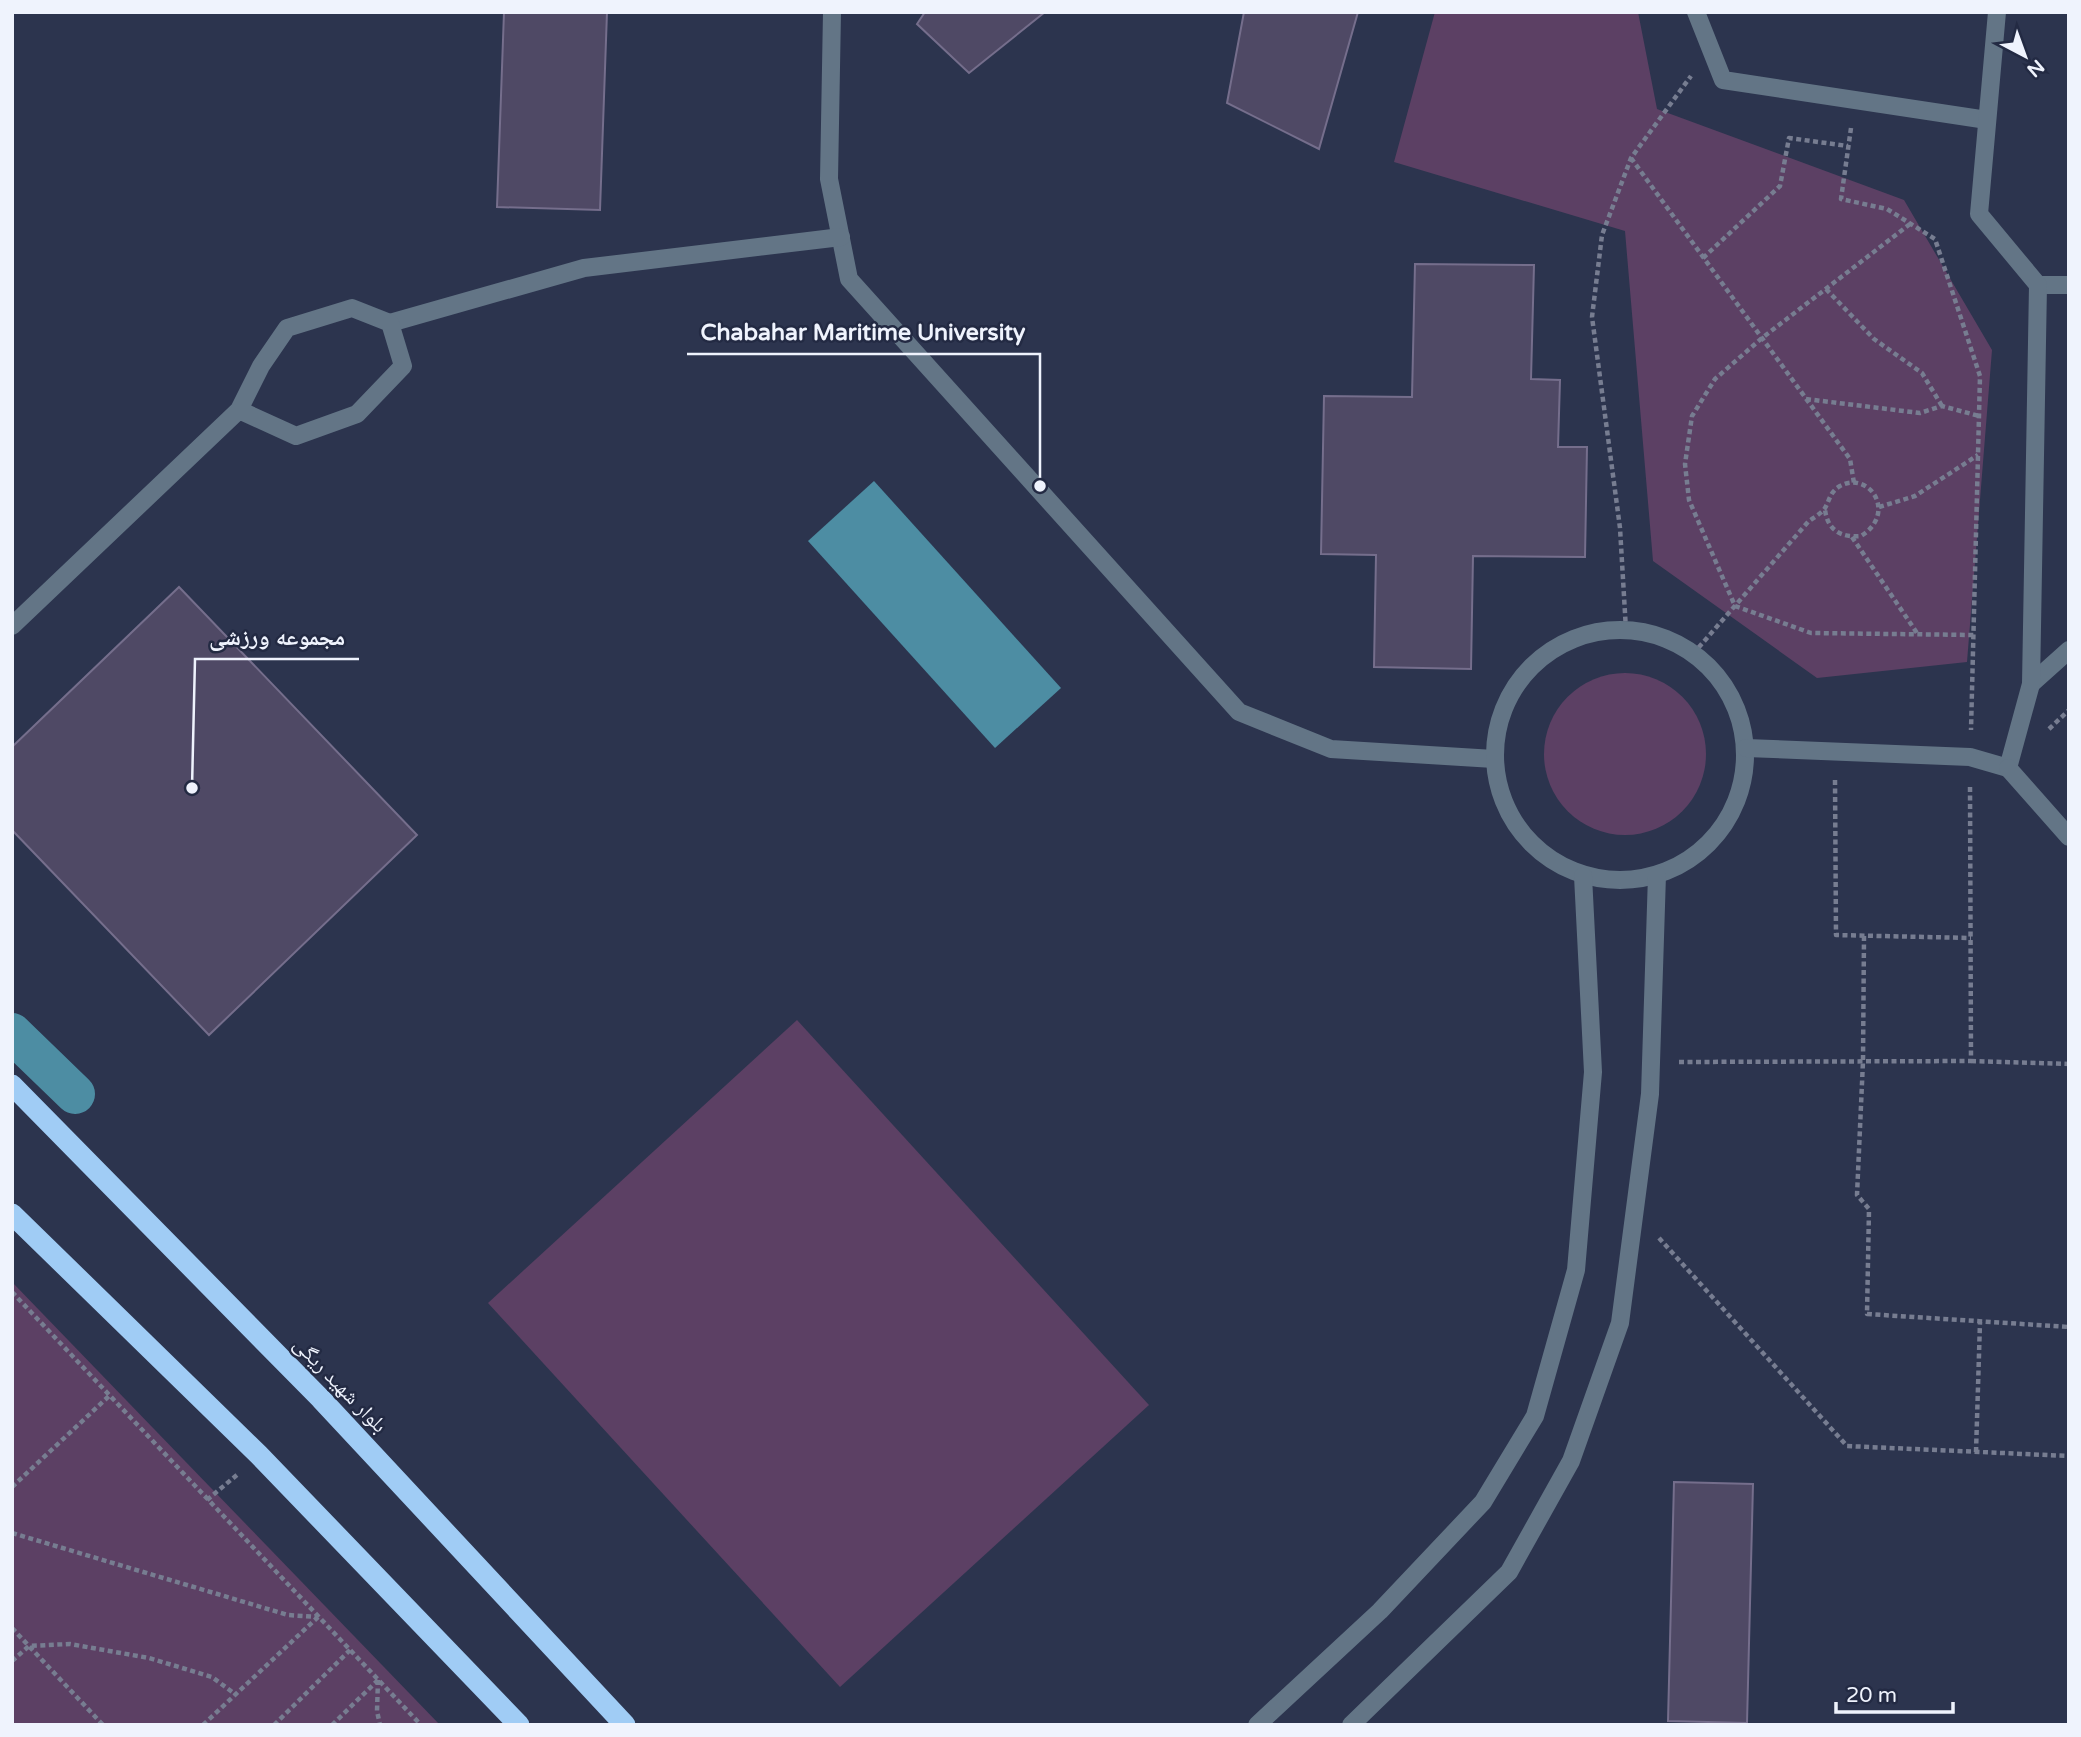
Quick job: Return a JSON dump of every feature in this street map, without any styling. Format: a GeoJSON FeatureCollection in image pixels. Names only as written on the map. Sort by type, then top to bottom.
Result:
{"type":"FeatureCollection","features":[{"type":"Feature","properties":{"kind":"highway","name":"بلوار شهید ریگی"},"geometry":{"type":"LineString","coordinates":[[12,1085],[321,1399],[625,1725]]}},
{"type":"Feature","properties":{"kind":"highway"},"geometry":{"type":"LineString","coordinates":[[12,1214],[260,1455],[519,1725]]}},
{"type":"Feature","properties":{"kind":"lane"},"geometry":{"type":"LineString","coordinates":[[832,12],[829,179],[849,279],[1239,712],[1331,749],[1494,759]]}},
{"type":"Feature","properties":{"kind":"lane"},"geometry":{"type":"LineString","coordinates":[[1696,12],[1723,80],[1987,120]]}},
{"type":"Feature","properties":{"kind":"lane"},"geometry":{"type":"LineString","coordinates":[[1997,12],[1979,214],[2038,285],[2031,684],[2008,768]]}},
{"type":"Feature","properties":{"kind":"lane"},"geometry":{"type":"LineString","coordinates":[[12,626],[239,410],[261,366],[287,328],[352,308],[390,323],[584,268],[841,237]]}},
{"type":"Feature","properties":{"kind":"lane"},"geometry":{"type":"LineString","coordinates":[[2038,285],[2069,285]]}},
{"type":"Feature","properties":{"kind":"lane"},"geometry":{"type":"LineString","coordinates":[[239,410],[296,436],[357,414],[403,366],[390,323]]}},
{"type":"Feature","properties":{"kind":"lane"},"geometry":{"type":"LineString","coordinates":[[1637,629],[1678,643],[1693,654],[1713,669],[1736,706],[1746,748],[1741,789],[1723,826],[1695,856],[1657,875],[1620,881],[1583,876],[1548,859],[1520,832],[1501,797],[1494,759],[1500,716],[1521,677],[1553,648],[1593,632],[1637,629]]}},
{"type":"Feature","properties":{"kind":"lane"},"geometry":{"type":"LineString","coordinates":[[2031,684],[2069,650]]}},
{"type":"Feature","properties":{"kind":"lane"},"geometry":{"type":"LineString","coordinates":[[1746,748],[1970,757],[2008,768],[2069,837]]}},
{"type":"Feature","properties":{"kind":"lane"},"geometry":{"type":"LineString","coordinates":[[1351,1725],[1509,1572],[1571,1461],[1620,1323],[1650,1094],[1657,875]]}},
{"type":"Feature","properties":{"kind":"lane"},"geometry":{"type":"LineString","coordinates":[[1257,1725],[1380,1611],[1483,1502],[1535,1416],[1577,1270],[1593,1072],[1583,876]]}},
{"type":"Feature","properties":{"kind":"path"},"geometry":{"type":"LineString","coordinates":[[1626,630],[1620,528],[1592,317],[1602,235],[1631,158],[1711,50]]}},
{"type":"Feature","properties":{"kind":"path"},"geometry":{"type":"LineString","coordinates":[[1854,100],[1841,199],[1887,209],[1936,239],[1980,376],[1970,757],[1971,1061]]}},
{"type":"Feature","properties":{"kind":"path"},"geometry":{"type":"LineString","coordinates":[[1703,258],[1780,186],[1789,138],[1848,146]]}},
{"type":"Feature","properties":{"kind":"path"},"geometry":{"type":"LineString","coordinates":[[1631,158],[1850,459],[1854,483]]}},
{"type":"Feature","properties":{"kind":"path"},"geometry":{"type":"LineString","coordinates":[[1910,224],[1762,338],[1715,379],[1692,416],[1685,464],[1689,500],[1735,606],[1811,634],[1974,635]]}},
{"type":"Feature","properties":{"kind":"path"},"geometry":{"type":"LineString","coordinates":[[1826,289],[1874,340],[1922,373],[1942,405]]}},
{"type":"Feature","properties":{"kind":"path"},"geometry":{"type":"LineString","coordinates":[[1806,399],[1920,413],[1942,405],[1979,416]]}},
{"type":"Feature","properties":{"kind":"path"},"geometry":{"type":"LineString","coordinates":[[1879,507],[1915,496],[1978,455]]}},
{"type":"Feature","properties":{"kind":"path"},"geometry":{"type":"LineString","coordinates":[[1693,654],[1808,522],[1825,509],[1832,493],[1846,484],[1854,483],[1871,490],[1879,507],[1879,516],[1869,531],[1861,536],[1843,536],[1829,526],[1825,509]]}},
{"type":"Feature","properties":{"kind":"path"},"geometry":{"type":"LineString","coordinates":[[1852,537],[1917,633]]}},
{"type":"Feature","properties":{"kind":"path"},"geometry":{"type":"LineString","coordinates":[[1835,751],[1836,935],[1971,938]]}},
{"type":"Feature","properties":{"kind":"path"},"geometry":{"type":"LineString","coordinates":[[1864,936],[1863,1061],[1857,1195],[1869,1209],[1867,1314],[2069,1327]]}},
{"type":"Feature","properties":{"kind":"path"},"geometry":{"type":"LineString","coordinates":[[1651,1062],[1971,1061],[2069,1064]]}},
{"type":"Feature","properties":{"kind":"path"},"geometry":{"type":"LineString","coordinates":[[1635,1211],[1847,1446],[2069,1456]]}},
{"type":"Feature","properties":{"kind":"path"},"geometry":{"type":"LineString","coordinates":[[12,1292],[421,1725]]}},
{"type":"Feature","properties":{"kind":"path"},"geometry":{"type":"LineString","coordinates":[[1976,1452],[1980,1322]]}},
{"type":"Feature","properties":{"kind":"path"},"geometry":{"type":"LineString","coordinates":[[12,1487],[109,1396]]}},
{"type":"Feature","properties":{"kind":"path"},"geometry":{"type":"LineString","coordinates":[[12,1533],[288,1615],[319,1617]]}},
{"type":"Feature","properties":{"kind":"path"},"geometry":{"type":"LineString","coordinates":[[203,1725],[319,1617]]}},
{"type":"Feature","properties":{"kind":"path"},"geometry":{"type":"LineString","coordinates":[[12,1628],[103,1725]]}},
{"type":"Feature","properties":{"kind":"path"},"geometry":{"type":"LineString","coordinates":[[12,1661],[29,1646],[69,1644],[149,1658],[212,1677],[235,1693]]}},
{"type":"Feature","properties":{"kind":"path"},"geometry":{"type":"LineString","coordinates":[[274,1725],[350,1650]]}},
{"type":"Feature","properties":{"kind":"path"},"geometry":{"type":"LineString","coordinates":[[331,1725],[378,1679]]}},
{"type":"Feature","properties":{"kind":"path"},"geometry":{"type":"LineString","coordinates":[[378,1679],[377,1711],[380,1725]]}},
{"type":"Feature","properties":{"kind":"shaded area"},"geometry":{"type":"Polygon","coordinates":[[[1435,12],[1638,12],[1657,109],[1904,200],[1992,350],[1967,662],[1817,678],[1653,561],[1625,231],[1394,162],[1435,12]]]}},
{"type":"Feature","properties":{"kind":"shaded area"},"geometry":{"type":"Polygon","coordinates":[[[1625,673],[1656,680],[1682,697],[1699,723],[1706,754],[1699,785],[1682,811],[1656,828],[1625,835],[1594,828],[1568,811],[1551,785],[1544,754],[1551,723],[1568,697],[1594,680],[1625,673]]]}},
{"type":"Feature","properties":{"kind":"shaded area"},"geometry":{"type":"Polygon","coordinates":[[[797,1020],[1149,1405],[840,1687],[488,1303],[797,1020]]]}},
{"type":"Feature","properties":{"kind":"shaded area"},"geometry":{"type":"Polygon","coordinates":[[[12,1282],[440,1725],[12,1725],[12,1282]]]}},
{"type":"Feature","properties":{"kind":"water"},"geometry":{"type":"Polygon","coordinates":[[[874,481],[1061,688],[995,748],[808,541],[874,481]]]}},
{"type":"Feature","properties":{"kind":"building"},"geometry":{"type":"Polygon","coordinates":[[[504,12],[607,12],[600,210],[497,207],[504,12]]]}},
{"type":"Feature","properties":{"kind":"building"},"geometry":{"type":"Polygon","coordinates":[[[925,12],[1045,12],[969,73],[917,24],[925,12]]]}},
{"type":"Feature","properties":{"kind":"building"},"geometry":{"type":"Polygon","coordinates":[[[1244,12],[1358,12],[1319,149],[1227,103],[1244,12]]]}},
{"type":"Feature","properties":{"kind":"building"},"geometry":{"type":"Polygon","coordinates":[[[1415,264],[1534,265],[1531,379],[1560,380],[1558,447],[1587,447],[1585,557],[1473,556],[1471,669],[1374,667],[1376,555],[1321,554],[1324,396],[1412,397],[1415,264]]]}},
{"type":"Feature","properties":{"kind":"building"},"geometry":{"type":"Polygon","coordinates":[[[179,587],[417,835],[209,1035],[12,830],[12,747],[179,587]]]}},
{"type":"Feature","properties":{"kind":"building"},"geometry":{"type":"Polygon","coordinates":[[[1674,1482],[1753,1484],[1747,1723],[1668,1721],[1674,1482]]]}},
{"type":"Feature","properties":{"kind":"waterway"},"geometry":{"type":"LineString","coordinates":[[12,1033],[75,1094]]}},
{"type":"Feature","properties":{"kind":"place","name":"Chabahar Maritime University"},"geometry":{"type":"Point","coordinates":[1040,486]}},
{"type":"Feature","properties":{"kind":"place","name":"مجموعه ورزشی"},"geometry":{"type":"Point","coordinates":[192,788]}}]}
